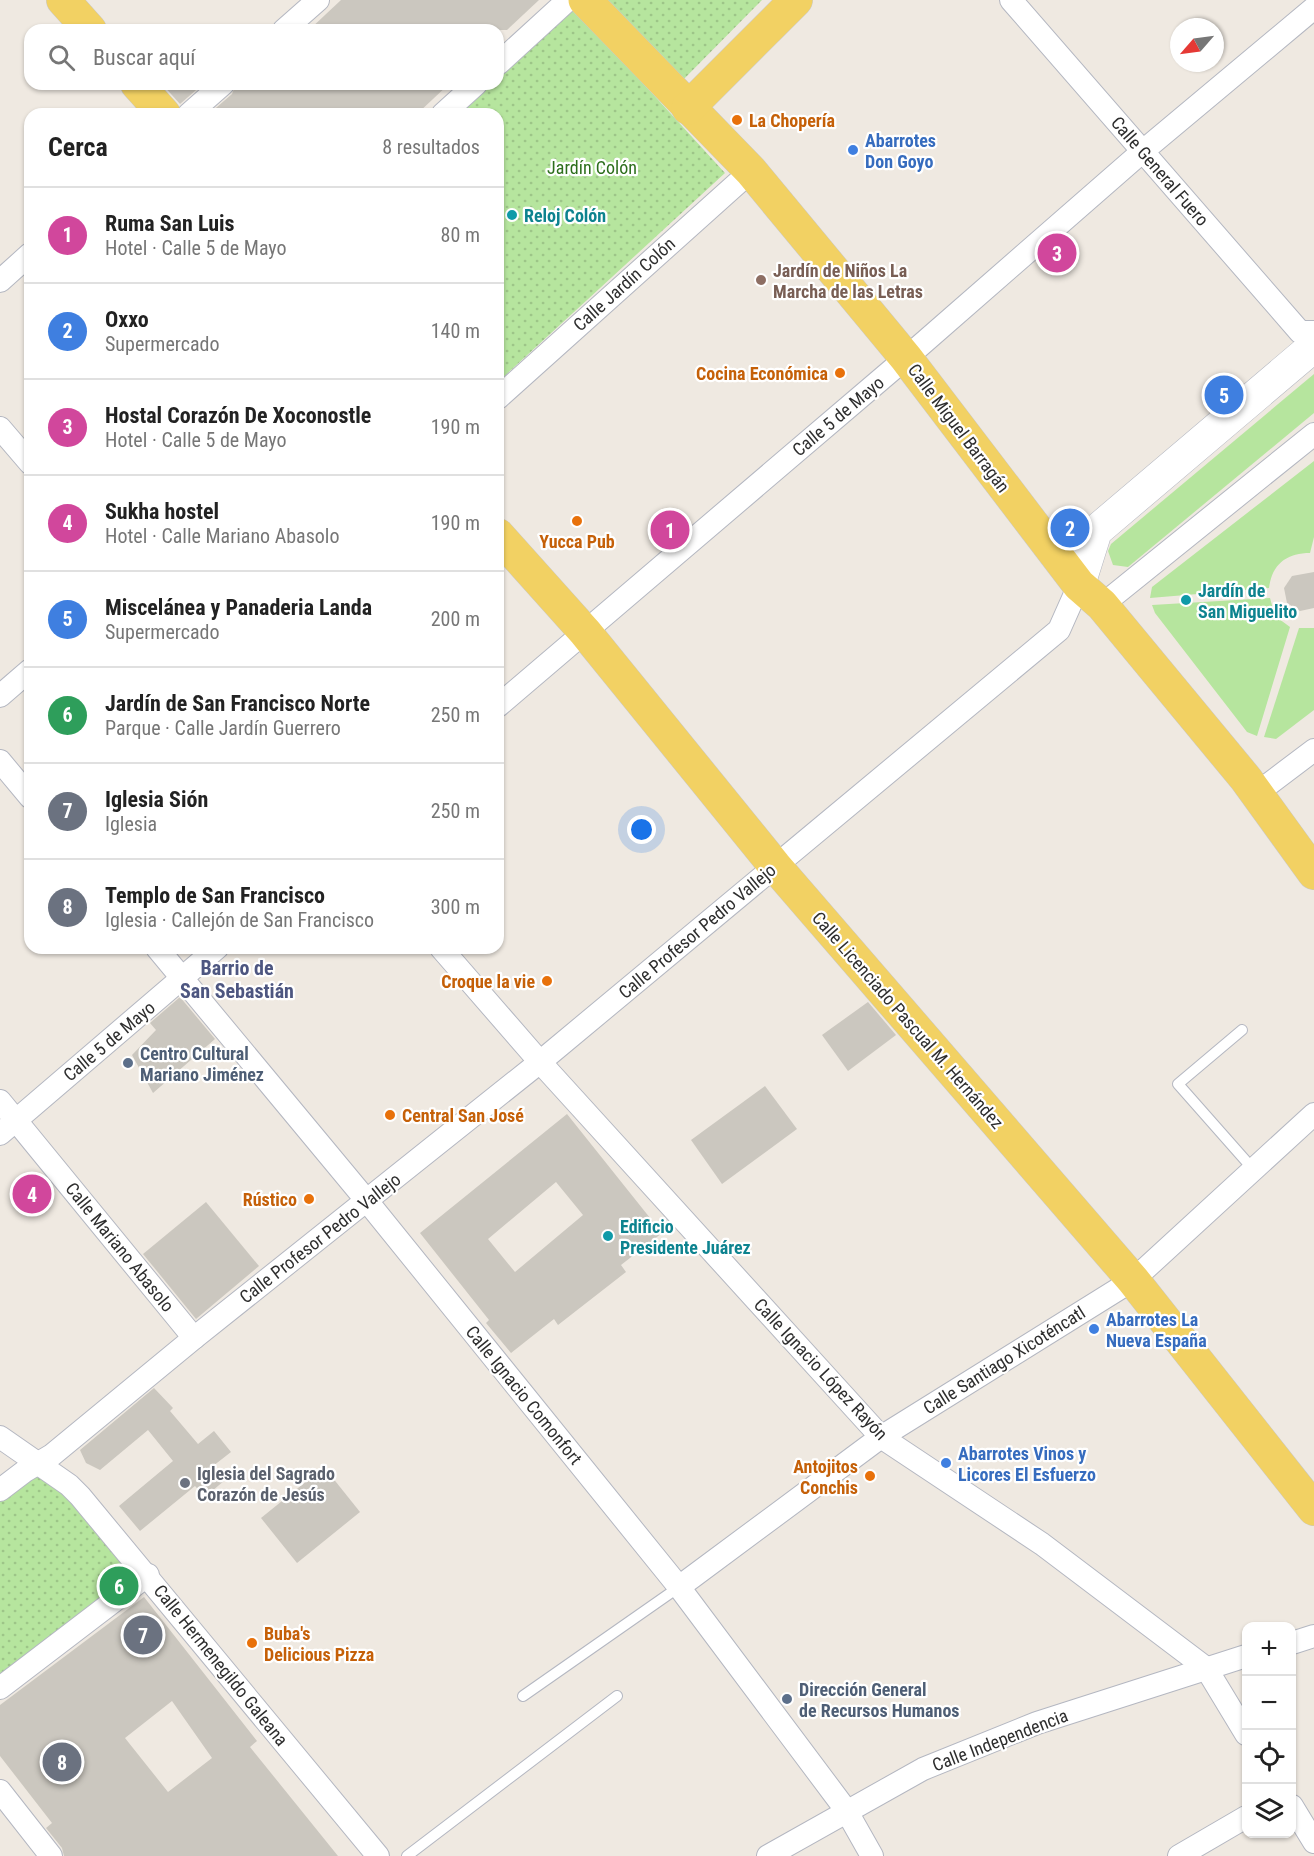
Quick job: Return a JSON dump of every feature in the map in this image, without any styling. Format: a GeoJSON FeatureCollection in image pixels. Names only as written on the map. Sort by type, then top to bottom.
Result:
{"type":"FeatureCollection","features":[{"type":"Feature","properties":{"kind":"main road"},"geometry":{"type":"LineString","coordinates":[[63,0],[85,24]]}},
{"type":"Feature","properties":{"kind":"main road","name":"Calle Miguel Barragán"},"geometry":{"type":"LineString","coordinates":[[585,0],[751,171],[906,358],[1090,595],[1257,793],[1314,873]]}},
{"type":"Feature","properties":{"kind":"main road"},"geometry":{"type":"LineString","coordinates":[[688,108],[787,3]]}},
{"type":"Feature","properties":{"kind":"main road"},"geometry":{"type":"LineString","coordinates":[[142,90],[159,108]]}},
{"type":"Feature","properties":{"kind":"main road","name":"Calle Licenciado Pascual M. Hernández"},"geometry":{"type":"LineString","coordinates":[[504,550],[585,632],[775,866],[1133,1281],[1314,1509]]}},
{"type":"Feature","properties":{"kind":"street"},"geometry":{"type":"LineString","coordinates":[[291,24],[318,0]]}},
{"type":"Feature","properties":{"kind":"street"},"geometry":{"type":"LineString","coordinates":[[504,58],[567,0]]}},
{"type":"Feature","properties":{"kind":"street","name":"Calle General Fuero"},"geometry":{"type":"LineString","coordinates":[[1011,0],[1300,332],[1314,332]]}},
{"type":"Feature","properties":{"kind":"street","name":"Calle 5 de Mayo"},"geometry":{"type":"LineString","coordinates":[[504,701],[906,358],[1143,151],[1314,8]]}},
{"type":"Feature","properties":{"kind":"street"},"geometry":{"type":"LineString","coordinates":[[196,108],[216,90]]}},
{"type":"Feature","properties":{"kind":"street"},"geometry":{"type":"LineString","coordinates":[[450,108],[469,90]]}},
{"type":"Feature","properties":{"kind":"street","name":"Calle Jardín Colón"},"geometry":{"type":"LineString","coordinates":[[504,393],[751,171]]}},
{"type":"Feature","properties":{"kind":"street"},"geometry":{"type":"LineString","coordinates":[[0,281],[24,259]]}},
{"type":"Feature","properties":{"kind":"street","name":"Calle Profesor Pedro Vallejo"},"geometry":{"type":"LineString","coordinates":[[0,1490],[31,1468],[540,1062],[1059,630],[1090,595],[1096,531],[1314,346]]}},
{"type":"Feature","properties":{"kind":"street"},"geometry":{"type":"LineString","coordinates":[[0,428],[24,456]]}},
{"type":"Feature","properties":{"kind":"street"},"geometry":{"type":"LineString","coordinates":[[1090,595],[1314,434]]}},
{"type":"Feature","properties":{"kind":"street"},"geometry":{"type":"LineString","coordinates":[[0,696],[24,675]]}},
{"type":"Feature","properties":{"kind":"street"},"geometry":{"type":"LineString","coordinates":[[1257,793],[1314,750]]}},
{"type":"Feature","properties":{"kind":"street"},"geometry":{"type":"LineString","coordinates":[[0,761],[24,790]]}},
{"type":"Feature","properties":{"kind":"street","name":"Calle Ignacio Comonfort"},"geometry":{"type":"LineString","coordinates":[[162,954],[367,1201],[678,1587],[846,1810],[872,1856]]}},
{"type":"Feature","properties":{"kind":"street","name":"Calle 5 de Mayo"},"geometry":{"type":"LineString","coordinates":[[8,1127],[211,954]]}},
{"type":"Feature","properties":{"kind":"street","name":"Calle Ignacio López Rayón"},"geometry":{"type":"LineString","coordinates":[[446,954],[540,1062],[881,1437],[1042,1544],[1206,1668],[1244,1730]]}},
{"type":"Feature","properties":{"kind":"street","name":"Calle Mariano Abasolo"},"geometry":{"type":"LineString","coordinates":[[0,1101],[8,1127],[194,1338]]}},
{"type":"Feature","properties":{"kind":"street","name":"Calle Santiago Xicoténcatl"},"geometry":{"type":"LineString","coordinates":[[678,1587],[881,1437],[1133,1281],[1314,1114]]}},
{"type":"Feature","properties":{"kind":"street","name":"Calle Hermenegildo Galeana"},"geometry":{"type":"LineString","coordinates":[[0,1437],[31,1468],[69,1485],[148,1575],[378,1856]]}},
{"type":"Feature","properties":{"kind":"street"},"geometry":{"type":"LineString","coordinates":[[0,1688],[148,1575]]}},
{"type":"Feature","properties":{"kind":"street"},"geometry":{"type":"LineString","coordinates":[[1296,1642],[1314,1636]]}},
{"type":"Feature","properties":{"kind":"street","name":"Calle Independencia"},"geometry":{"type":"LineString","coordinates":[[768,1856],[846,1810],[923,1769],[1037,1723],[1242,1657]]}},
{"type":"Feature","properties":{"kind":"street"},"geometry":{"type":"LineString","coordinates":[[0,1791],[51,1856]]}},
{"type":"Feature","properties":{"kind":"street"},"geometry":{"type":"LineString","coordinates":[[1296,1813],[1314,1842]]}},
{"type":"Feature","properties":{"kind":"street"},"geometry":{"type":"LineString","coordinates":[[1179,1856],[1242,1819]]}},
{"type":"Feature","properties":{"kind":"lane"},"geometry":{"type":"LineString","coordinates":[[1242,1029],[1178,1084],[1253,1169]]}},
{"type":"Feature","properties":{"kind":"lane"},"geometry":{"type":"LineString","coordinates":[[523,1696],[678,1587]]}},
{"type":"Feature","properties":{"kind":"lane"},"geometry":{"type":"LineString","coordinates":[[407,1856],[617,1696]]}},
{"type":"Feature","properties":{"kind":"green space"},"geometry":{"type":"Polygon","coordinates":[[[593,0],[762,0],[676,87],[593,0]]]}},
{"type":"Feature","properties":{"kind":"green space","name":"Jardín Colón"},"geometry":{"type":"Polygon","coordinates":[[[575,9],[725,173],[504,376],[504,108],[467,108],[486,90],[504,90],[504,74],[575,9]]]}},
{"type":"Feature","properties":{"kind":"green space"},"geometry":{"type":"Polygon","coordinates":[[[1314,374],[1314,413],[1128,567],[1113,565],[1108,551],[1111,544],[1314,374]]]}},
{"type":"Feature","properties":{"kind":"green space"},"geometry":{"type":"Polygon","coordinates":[[[1314,461],[1314,537],[1310,553],[1294,555],[1277,566],[1269,588],[1150,598],[1152,587],[1314,461]]]}},
{"type":"Feature","properties":{"kind":"green space"},"geometry":{"type":"Polygon","coordinates":[[[1270,598],[1275,616],[1290,627],[1257,736],[1247,732],[1155,613],[1152,605],[1270,598]]]}},
{"type":"Feature","properties":{"kind":"green space"},"geometry":{"type":"Polygon","coordinates":[[[1299,628],[1314,628],[1314,710],[1276,739],[1264,737],[1299,628]]]}},
{"type":"Feature","properties":{"kind":"green space"},"geometry":{"type":"Polygon","coordinates":[[[46,1472],[135,1576],[134,1599],[0,1700],[0,1495],[46,1472]]]}},
{"type":"Feature","properties":{"kind":"building"},"geometry":{"type":"Polygon","coordinates":[[[341,0],[539,0],[507,30],[504,30],[504,24],[315,24],[341,0]]]}},
{"type":"Feature","properties":{"kind":"building"},"geometry":{"type":"Polygon","coordinates":[[[167,90],[196,90],[180,104],[167,90]]]}},
{"type":"Feature","properties":{"kind":"building"},"geometry":{"type":"Polygon","coordinates":[[[234,90],[443,90],[423,108],[216,108],[234,90]]]}},
{"type":"Feature","properties":{"kind":"building"},"geometry":{"type":"Polygon","coordinates":[[[1314,572],[1314,608],[1300,611],[1287,603],[1284,588],[1292,576],[1314,572]]]}},
{"type":"Feature","properties":{"kind":"building"},"geometry":{"type":"Polygon","coordinates":[[[180,997],[215,1039],[153,1093],[132,1055],[156,1030],[150,1023],[180,997]]]}},
{"type":"Feature","properties":{"kind":"building"},"geometry":{"type":"Polygon","coordinates":[[[868,1002],[896,1035],[848,1071],[822,1035],[868,1002]]]}},
{"type":"Feature","properties":{"kind":"building"},"geometry":{"type":"Polygon","coordinates":[[[765,1086],[797,1129],[722,1184],[691,1140],[765,1086]]]}},
{"type":"Feature","properties":{"kind":"building","name":"Edificio Presidente Juárez"},"geometry":{"type":"Polygon","coordinates":[[[567,1114],[662,1233],[621,1265],[626,1272],[558,1325],[554,1319],[511,1353],[486,1323],[489,1320],[420,1233],[567,1114]],[[556,1182],[488,1239],[515,1272],[583,1215],[556,1182]]]}},
{"type":"Feature","properties":{"kind":"building"},"geometry":{"type":"Polygon","coordinates":[[[206,1202],[259,1266],[196,1319],[143,1254],[206,1202]]]}},
{"type":"Feature","properties":{"kind":"building"},"geometry":{"type":"Polygon","coordinates":[[[154,1388],[173,1408],[170,1411],[198,1444],[214,1431],[231,1452],[213,1466],[225,1480],[205,1497],[195,1486],[140,1531],[119,1506],[173,1461],[148,1430],[100,1470],[86,1463],[80,1450],[154,1388]]]}},
{"type":"Feature","properties":{"kind":"building"},"geometry":{"type":"Polygon","coordinates":[[[324,1467],[360,1512],[297,1563],[261,1518],[324,1467]]]}},
{"type":"Feature","properties":{"kind":"building"},"geometry":{"type":"Polygon","coordinates":[[[144,1597],[257,1741],[250,1747],[338,1856],[64,1856],[62,1848],[46,1828],[52,1823],[0,1756],[0,1705],[144,1597]],[[172,1701],[125,1738],[168,1792],[212,1758],[172,1701]]]}},
{"type":"Feature","properties":{"kind":"place","name":"La Chopería"},"geometry":{"type":"Point","coordinates":[737,120]}},
{"type":"Feature","properties":{"kind":"place","name":"Abarrotes Don Goyo"},"geometry":{"type":"Point","coordinates":[853,150]}},
{"type":"Feature","properties":{"kind":"place","name":"Reloj Colón"},"geometry":{"type":"Point","coordinates":[512,215]}},
{"type":"Feature","properties":{"kind":"place","name":"Hostal Corazón De Xoconostle"},"geometry":{"type":"Point","coordinates":[1057,253]}},
{"type":"Feature","properties":{"kind":"place","name":"Jardín de Niños La Marcha de las Letras"},"geometry":{"type":"Point","coordinates":[761,280]}},
{"type":"Feature","properties":{"kind":"place","name":"Cocina Económica"},"geometry":{"type":"Point","coordinates":[840,373]}},
{"type":"Feature","properties":{"kind":"place","name":"Miscelánea y Panaderia Landa"},"geometry":{"type":"Point","coordinates":[1224,395]}},
{"type":"Feature","properties":{"kind":"place","name":"Yucca Pub"},"geometry":{"type":"Point","coordinates":[577,521]}},
{"type":"Feature","properties":{"kind":"place","name":"Oxxo"},"geometry":{"type":"Point","coordinates":[1070,528]}},
{"type":"Feature","properties":{"kind":"place","name":"Ruma San Luis"},"geometry":{"type":"Point","coordinates":[670,530]}},
{"type":"Feature","properties":{"kind":"place","name":"Jardín de San Miguelito"},"geometry":{"type":"Point","coordinates":[1186,600]}},
{"type":"Feature","properties":{"kind":"place","name":"Croque la vie"},"geometry":{"type":"Point","coordinates":[547,981]}},
{"type":"Feature","properties":{"kind":"place","name":"Centro Cultural Mariano Jiménez"},"geometry":{"type":"Point","coordinates":[128,1063]}},
{"type":"Feature","properties":{"kind":"place","name":"Central San José"},"geometry":{"type":"Point","coordinates":[390,1115]}},
{"type":"Feature","properties":{"kind":"place","name":"Sukha hostel"},"geometry":{"type":"Point","coordinates":[32,1194]}},
{"type":"Feature","properties":{"kind":"place","name":"Rústico"},"geometry":{"type":"Point","coordinates":[309,1199]}},
{"type":"Feature","properties":{"kind":"place","name":"Edificio Presidente Juárez"},"geometry":{"type":"Point","coordinates":[608,1236]}},
{"type":"Feature","properties":{"kind":"place","name":"Abarrotes La Nueva España"},"geometry":{"type":"Point","coordinates":[1094,1329]}},
{"type":"Feature","properties":{"kind":"place","name":"Abarrotes Vinos y Licores El Esfuerzo"},"geometry":{"type":"Point","coordinates":[946,1463]}},
{"type":"Feature","properties":{"kind":"place","name":"Antojitos Conchis"},"geometry":{"type":"Point","coordinates":[870,1476]}},
{"type":"Feature","properties":{"kind":"place","name":"Iglesia del Sagrado Corazón de Jesús"},"geometry":{"type":"Point","coordinates":[185,1483]}},
{"type":"Feature","properties":{"kind":"place","name":"Jardín de San Francisco Norte"},"geometry":{"type":"Point","coordinates":[119,1586]}},
{"type":"Feature","properties":{"kind":"place","name":"Iglesia Sión"},"geometry":{"type":"Point","coordinates":[143,1635]}},
{"type":"Feature","properties":{"kind":"place","name":"Buba's Delicious Pizza"},"geometry":{"type":"Point","coordinates":[252,1643]}},
{"type":"Feature","properties":{"kind":"place","name":"Dirección General de Recursos Humanos"},"geometry":{"type":"Point","coordinates":[787,1699]}},
{"type":"Feature","properties":{"kind":"place","name":"Templo de San Francisco"},"geometry":{"type":"Point","coordinates":[62,1762]}},
{"type":"Feature","properties":{"kind":"district","name":"Barrio de San Sebastián"},"geometry":{"type":"Point","coordinates":[237,980]}}]}
